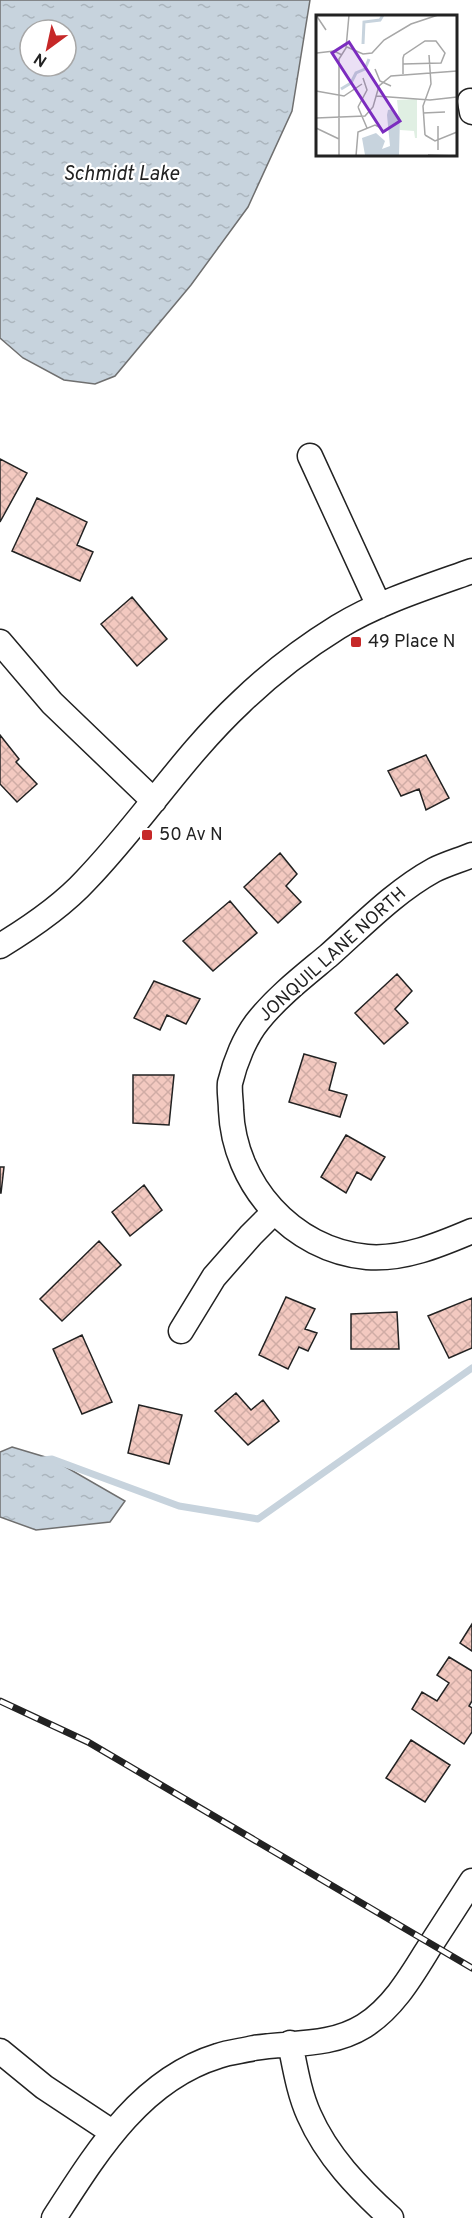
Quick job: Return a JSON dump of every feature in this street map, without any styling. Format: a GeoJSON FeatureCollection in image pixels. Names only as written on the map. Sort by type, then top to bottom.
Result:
{"type":"FeatureCollection","features":[{"type":"Feature","properties":{"kind":"street"},"geometry":{"type":"LineString","coordinates":[[310,456],[379,606]]}},
{"type":"Feature","properties":{"kind":"street"},"geometry":{"type":"LineString","coordinates":[[0,946],[27,929],[85,882],[196,748],[241,701],[291,660],[339,626],[379,606],[472,571]]}},
{"type":"Feature","properties":{"kind":"street"},"geometry":{"type":"LineString","coordinates":[[0,642],[52,703],[154,801]]}},
{"type":"Feature","properties":{"kind":"street","name":"JONQUIL LANE NORTH"},"geometry":{"type":"LineString","coordinates":[[472,855],[435,870],[403,890],[286,992],[257,1022],[240,1052],[230,1084],[231,1122],[238,1151],[250,1179],[274,1212],[292,1228],[326,1248],[367,1257],[402,1254],[436,1246],[472,1231]]}},
{"type":"Feature","properties":{"kind":"street"},"geometry":{"type":"LineString","coordinates":[[181,1331],[214,1277],[251,1234],[274,1212]]}},
{"type":"Feature","properties":{"kind":"street"},"geometry":{"type":"LineString","coordinates":[[54,2218],[112,2132],[155,2091],[187,2069],[218,2056],[290,2043],[303,2044],[331,2039],[363,2026],[386,2008],[406,1984],[472,1881]]}},
{"type":"Feature","properties":{"kind":"street"},"geometry":{"type":"LineString","coordinates":[[290,2043],[308,2114],[331,2156],[362,2192],[391,2218]]}},
{"type":"Feature","properties":{"kind":"street"},"geometry":{"type":"LineString","coordinates":[[0,2051],[44,2087],[112,2132]]}},
{"type":"Feature","properties":{"kind":"water","name":"Schmidt Lake"},"geometry":{"type":"Polygon","coordinates":[[[0,0],[310,0],[292,111],[248,207],[191,285],[115,376],[95,384],[64,380],[23,358],[0,338],[0,0]]]}},
{"type":"Feature","properties":{"kind":"water"},"geometry":{"type":"Polygon","coordinates":[[[12,1447],[52,1459],[125,1501],[110,1522],[36,1530],[0,1517],[0,1452],[12,1447]]]}},
{"type":"Feature","properties":{"kind":"building"},"geometry":{"type":"Polygon","coordinates":[[[0,459],[27,473],[0,522],[0,459]]]}},
{"type":"Feature","properties":{"kind":"building"},"geometry":{"type":"Polygon","coordinates":[[[37,498],[87,522],[77,545],[93,552],[80,581],[12,551],[37,498]]]}},
{"type":"Feature","properties":{"kind":"building"},"geometry":{"type":"Polygon","coordinates":[[[132,597],[167,639],[137,666],[101,624],[132,597]]]}},
{"type":"Feature","properties":{"kind":"building"},"geometry":{"type":"Polygon","coordinates":[[[0,735],[19,759],[16,762],[37,784],[17,802],[0,784],[0,735]]]}},
{"type":"Feature","properties":{"kind":"building"},"geometry":{"type":"Polygon","coordinates":[[[426,755],[449,798],[426,810],[419,789],[401,796],[388,771],[426,755]]]}},
{"type":"Feature","properties":{"kind":"building"},"geometry":{"type":"Polygon","coordinates":[[[280,853],[297,874],[286,886],[301,902],[278,923],[244,887],[280,853]]]}},
{"type":"Feature","properties":{"kind":"building"},"geometry":{"type":"Polygon","coordinates":[[[230,901],[257,933],[213,971],[183,941],[230,901]]]}},
{"type":"Feature","properties":{"kind":"building"},"geometry":{"type":"Polygon","coordinates":[[[397,974],[412,991],[395,1009],[408,1023],[384,1044],[355,1013],[397,974]]]}},
{"type":"Feature","properties":{"kind":"building"},"geometry":{"type":"Polygon","coordinates":[[[154,981],[200,999],[186,1024],[167,1015],[160,1030],[134,1018],[154,981]]]}},
{"type":"Feature","properties":{"kind":"building"},"geometry":{"type":"Polygon","coordinates":[[[304,1054],[336,1063],[329,1090],[347,1095],[340,1117],[289,1102],[304,1054]]]}},
{"type":"Feature","properties":{"kind":"building"},"geometry":{"type":"Polygon","coordinates":[[[133,1075],[174,1075],[169,1125],[133,1123],[133,1075]]]}},
{"type":"Feature","properties":{"kind":"building"},"geometry":{"type":"Polygon","coordinates":[[[346,1135],[385,1157],[371,1180],[357,1172],[346,1193],[321,1177],[346,1135]]]}},
{"type":"Feature","properties":{"kind":"building"},"geometry":{"type":"Polygon","coordinates":[[[0,1167],[4,1167],[1,1193],[0,1193],[0,1167]]]}},
{"type":"Feature","properties":{"kind":"building"},"geometry":{"type":"Polygon","coordinates":[[[144,1185],[162,1210],[130,1236],[112,1212],[144,1185]]]}},
{"type":"Feature","properties":{"kind":"building"},"geometry":{"type":"Polygon","coordinates":[[[99,1241],[121,1265],[62,1321],[40,1299],[99,1241]]]}},
{"type":"Feature","properties":{"kind":"building"},"geometry":{"type":"Polygon","coordinates":[[[286,1297],[315,1309],[305,1329],[317,1333],[308,1351],[299,1347],[288,1369],[259,1355],[286,1297]]]}},
{"type":"Feature","properties":{"kind":"building"},"geometry":{"type":"Polygon","coordinates":[[[472,1298],[472,1348],[449,1358],[428,1316],[472,1298]]]}},
{"type":"Feature","properties":{"kind":"building"},"geometry":{"type":"Polygon","coordinates":[[[397,1312],[399,1349],[351,1349],[351,1314],[397,1312]]]}},
{"type":"Feature","properties":{"kind":"building"},"geometry":{"type":"Polygon","coordinates":[[[82,1335],[112,1402],[82,1414],[53,1349],[82,1335]]]}},
{"type":"Feature","properties":{"kind":"building"},"geometry":{"type":"Polygon","coordinates":[[[236,1393],[251,1410],[263,1400],[279,1421],[248,1445],[215,1411],[236,1393]]]}},
{"type":"Feature","properties":{"kind":"building"},"geometry":{"type":"Polygon","coordinates":[[[139,1405],[182,1415],[169,1464],[128,1453],[139,1405]]]}},
{"type":"Feature","properties":{"kind":"building"},"geometry":{"type":"Polygon","coordinates":[[[472,1624],[472,1651],[460,1643],[472,1624]]]}},
{"type":"Feature","properties":{"kind":"building"},"geometry":{"type":"Polygon","coordinates":[[[449,1657],[472,1671],[472,1701],[469,1706],[472,1708],[472,1732],[464,1744],[412,1709],[422,1692],[437,1701],[449,1683],[437,1675],[449,1657]]]}},
{"type":"Feature","properties":{"kind":"building"},"geometry":{"type":"Polygon","coordinates":[[[411,1740],[450,1765],[425,1802],[386,1778],[411,1740]]]}},
{"type":"Feature","properties":{"kind":"waterway"},"geometry":{"type":"LineString","coordinates":[[43,1460],[52,1459],[179,1506],[258,1519],[472,1368]]}},
{"type":"Feature","properties":{"kind":"railway"},"geometry":{"type":"LineString","coordinates":[[0,1701],[88,1742],[472,1968]]}},
{"type":"Feature","properties":{"kind":"place","name":"49 Place N"},"geometry":{"type":"Point","coordinates":[356,642]}},
{"type":"Feature","properties":{"kind":"place","name":"50 Av N"},"geometry":{"type":"Point","coordinates":[147,835]}}]}
